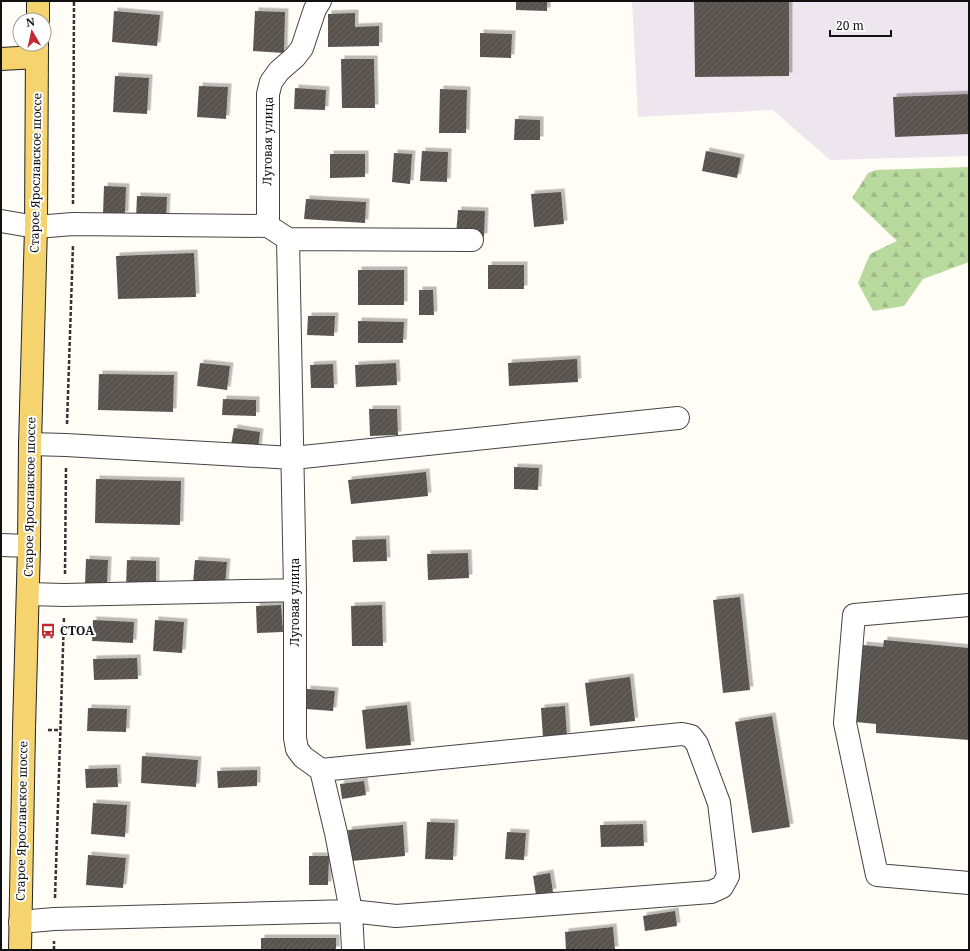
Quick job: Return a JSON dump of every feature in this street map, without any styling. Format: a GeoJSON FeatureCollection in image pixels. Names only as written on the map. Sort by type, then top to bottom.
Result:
{"type":"FeatureCollection","features":[{"type":"Feature","properties":{"kind":"main road"},"geometry":{"type":"LineString","coordinates":[[38,1],[38,12]]}},
{"type":"Feature","properties":{"kind":"main road"},"geometry":{"type":"LineString","coordinates":[[1,59],[32,52]]}},
{"type":"Feature","properties":{"kind":"main road","name":"Старое Ярославское шоссе"},"geometry":{"type":"LineString","coordinates":[[20,950],[36,227],[37,52]]}},
{"type":"Feature","properties":{"kind":"street","name":"Луговая улица"},"geometry":{"type":"LineString","coordinates":[[268,226],[268,94],[271,82],[278,71],[295,57],[302,48],[315,9],[320,1]]}},
{"type":"Feature","properties":{"kind":"street"},"geometry":{"type":"LineString","coordinates":[[1,221],[36,227],[73,224],[268,226],[288,239],[472,240]]}},
{"type":"Feature","properties":{"kind":"street","name":"Луговая улица"},"geometry":{"type":"LineString","coordinates":[[288,239],[295,590],[295,738],[297,748],[303,757],[321,770]]}},
{"type":"Feature","properties":{"kind":"street"},"geometry":{"type":"LineString","coordinates":[[30,444],[292,458],[678,418]]}},
{"type":"Feature","properties":{"kind":"street"},"geometry":{"type":"LineString","coordinates":[[1,545],[29,546]]}},
{"type":"Feature","properties":{"kind":"street"},"geometry":{"type":"LineString","coordinates":[[28,594],[64,595],[295,590]]}},
{"type":"Feature","properties":{"kind":"street"},"geometry":{"type":"LineString","coordinates":[[969,605],[854,616],[845,723],[877,875],[969,883]]}},
{"type":"Feature","properties":{"kind":"street"},"geometry":{"type":"LineString","coordinates":[[20,922],[54,919],[351,911],[396,916],[711,892],[722,887],[728,876],[719,803],[697,744],[691,736],[682,734],[321,770],[336,833],[351,911],[353,950]]}},
{"type":"Feature","properties":{"kind":"path"},"geometry":{"type":"LineString","coordinates":[[54,950],[64,595],[66,445],[73,224],[74,1]]}},
{"type":"Feature","properties":{"kind":"path"},"geometry":{"type":"LineString","coordinates":[[48,730],[60,730]]}},
{"type":"Feature","properties":{"kind":"shaded area"},"geometry":{"type":"Polygon","coordinates":[[[632,1],[969,1],[969,156],[830,160],[773,110],[638,117],[632,1]]]}},
{"type":"Feature","properties":{"kind":"green space"},"geometry":{"type":"Polygon","coordinates":[[[969,167],[969,262],[923,279],[904,306],[873,311],[858,283],[870,254],[897,241],[852,198],[868,173],[876,170],[969,167]]]}},
{"type":"Feature","properties":{"kind":"building"},"geometry":{"type":"Polygon","coordinates":[[[516,1],[547,1],[547,11],[516,10],[516,1]]]}},
{"type":"Feature","properties":{"kind":"building"},"geometry":{"type":"Polygon","coordinates":[[[694,1],[789,1],[789,76],[695,77],[694,1]]]}},
{"type":"Feature","properties":{"kind":"building"},"geometry":{"type":"Polygon","coordinates":[[[114,11],[160,15],[157,46],[112,42],[114,11]]]}},
{"type":"Feature","properties":{"kind":"building"},"geometry":{"type":"Polygon","coordinates":[[[255,11],[285,12],[284,53],[253,51],[255,11]]]}},
{"type":"Feature","properties":{"kind":"building"},"geometry":{"type":"Polygon","coordinates":[[[355,13],[355,27],[379,26],[379,46],[328,47],[328,14],[355,13]]]}},
{"type":"Feature","properties":{"kind":"building"},"geometry":{"type":"Polygon","coordinates":[[[480,33],[512,34],[511,58],[480,57],[480,33]]]}},
{"type":"Feature","properties":{"kind":"building"},"geometry":{"type":"Polygon","coordinates":[[[341,59],[374,59],[375,108],[342,108],[341,59]]]}},
{"type":"Feature","properties":{"kind":"building"},"geometry":{"type":"Polygon","coordinates":[[[115,76],[149,78],[147,114],[113,112],[115,76]]]}},
{"type":"Feature","properties":{"kind":"building"},"geometry":{"type":"Polygon","coordinates":[[[199,86],[228,87],[226,119],[197,117],[199,86]]]}},
{"type":"Feature","properties":{"kind":"building"},"geometry":{"type":"Polygon","coordinates":[[[295,88],[326,90],[325,110],[294,109],[295,88]]]}},
{"type":"Feature","properties":{"kind":"building"},"geometry":{"type":"Polygon","coordinates":[[[440,89],[467,90],[466,133],[439,133],[440,89]]]}},
{"type":"Feature","properties":{"kind":"building"},"geometry":{"type":"Polygon","coordinates":[[[969,94],[969,134],[895,137],[893,97],[969,94]]]}},
{"type":"Feature","properties":{"kind":"building"},"geometry":{"type":"Polygon","coordinates":[[[515,119],[540,120],[540,140],[514,140],[515,119]]]}},
{"type":"Feature","properties":{"kind":"building"},"geometry":{"type":"Polygon","coordinates":[[[422,151],[448,152],[447,182],[420,181],[422,151]]]}},
{"type":"Feature","properties":{"kind":"building"},"geometry":{"type":"Polygon","coordinates":[[[706,151],[741,158],[737,178],[702,171],[706,151]]]}},
{"type":"Feature","properties":{"kind":"building"},"geometry":{"type":"Polygon","coordinates":[[[394,153],[412,154],[410,184],[392,182],[394,153]]]}},
{"type":"Feature","properties":{"kind":"building"},"geometry":{"type":"Polygon","coordinates":[[[330,154],[365,154],[365,177],[330,178],[330,154]]]}},
{"type":"Feature","properties":{"kind":"building"},"geometry":{"type":"Polygon","coordinates":[[[104,186],[126,187],[125,215],[103,214],[104,186]]]}},
{"type":"Feature","properties":{"kind":"building"},"geometry":{"type":"Polygon","coordinates":[[[561,192],[564,224],[534,227],[531,194],[561,192]]]}},
{"type":"Feature","properties":{"kind":"building"},"geometry":{"type":"Polygon","coordinates":[[[137,196],[167,197],[166,219],[136,218],[137,196]]]}},
{"type":"Feature","properties":{"kind":"building"},"geometry":{"type":"Polygon","coordinates":[[[306,199],[366,202],[365,223],[304,219],[306,199]]]}},
{"type":"Feature","properties":{"kind":"building"},"geometry":{"type":"Polygon","coordinates":[[[458,210],[485,211],[484,237],[456,235],[458,210]]]}},
{"type":"Feature","properties":{"kind":"building"},"geometry":{"type":"Polygon","coordinates":[[[194,253],[196,297],[118,299],[116,256],[194,253]]]}},
{"type":"Feature","properties":{"kind":"building"},"geometry":{"type":"Polygon","coordinates":[[[488,265],[524,265],[524,289],[488,289],[488,265]]]}},
{"type":"Feature","properties":{"kind":"building"},"geometry":{"type":"Polygon","coordinates":[[[358,270],[404,270],[404,305],[358,305],[358,270]]]}},
{"type":"Feature","properties":{"kind":"building"},"geometry":{"type":"Polygon","coordinates":[[[419,290],[433,290],[434,315],[419,315],[419,290]]]}},
{"type":"Feature","properties":{"kind":"building"},"geometry":{"type":"Polygon","coordinates":[[[308,316],[335,316],[334,336],[307,335],[308,316]]]}},
{"type":"Feature","properties":{"kind":"building"},"geometry":{"type":"Polygon","coordinates":[[[358,321],[404,322],[403,343],[358,343],[358,321]]]}},
{"type":"Feature","properties":{"kind":"building"},"geometry":{"type":"Polygon","coordinates":[[[577,359],[578,382],[509,386],[508,363],[577,359]]]}},
{"type":"Feature","properties":{"kind":"building"},"geometry":{"type":"Polygon","coordinates":[[[200,363],[230,366],[227,390],[197,386],[200,363]]]}},
{"type":"Feature","properties":{"kind":"building"},"geometry":{"type":"Polygon","coordinates":[[[396,363],[397,385],[356,387],[355,365],[396,363]]]}},
{"type":"Feature","properties":{"kind":"building"},"geometry":{"type":"Polygon","coordinates":[[[333,364],[334,388],[311,388],[310,365],[333,364]]]}},
{"type":"Feature","properties":{"kind":"building"},"geometry":{"type":"Polygon","coordinates":[[[99,374],[174,375],[173,412],[98,410],[99,374]]]}},
{"type":"Feature","properties":{"kind":"building"},"geometry":{"type":"Polygon","coordinates":[[[223,399],[256,400],[256,416],[222,415],[223,399]]]}},
{"type":"Feature","properties":{"kind":"building"},"geometry":{"type":"Polygon","coordinates":[[[369,409],[397,409],[398,435],[370,436],[369,409]]]}},
{"type":"Feature","properties":{"kind":"building"},"geometry":{"type":"Polygon","coordinates":[[[234,428],[260,432],[258,449],[231,445],[234,428]]]}},
{"type":"Feature","properties":{"kind":"building"},"geometry":{"type":"Polygon","coordinates":[[[514,467],[539,468],[538,490],[514,489],[514,467]]]}},
{"type":"Feature","properties":{"kind":"building"},"geometry":{"type":"Polygon","coordinates":[[[426,472],[428,496],[351,504],[348,480],[426,472]]]}},
{"type":"Feature","properties":{"kind":"building"},"geometry":{"type":"Polygon","coordinates":[[[96,479],[181,481],[180,525],[95,523],[96,479]]]}},
{"type":"Feature","properties":{"kind":"building"},"geometry":{"type":"Polygon","coordinates":[[[386,539],[387,561],[353,562],[352,540],[386,539]]]}},
{"type":"Feature","properties":{"kind":"building"},"geometry":{"type":"Polygon","coordinates":[[[468,553],[469,578],[428,580],[427,554],[468,553]]]}},
{"type":"Feature","properties":{"kind":"building"},"geometry":{"type":"Polygon","coordinates":[[[86,559],[108,560],[107,585],[85,584],[86,559]]]}},
{"type":"Feature","properties":{"kind":"building"},"geometry":{"type":"Polygon","coordinates":[[[127,560],[156,561],[156,586],[126,586],[127,560]]]}},
{"type":"Feature","properties":{"kind":"building"},"geometry":{"type":"Polygon","coordinates":[[[195,560],[227,562],[225,585],[193,583],[195,560]]]}},
{"type":"Feature","properties":{"kind":"building"},"geometry":{"type":"Polygon","coordinates":[[[740,597],[750,690],[723,693],[713,600],[740,597]]]}},
{"type":"Feature","properties":{"kind":"building"},"geometry":{"type":"Polygon","coordinates":[[[281,605],[283,632],[257,633],[256,606],[281,605]]]}},
{"type":"Feature","properties":{"kind":"building"},"geometry":{"type":"Polygon","coordinates":[[[382,605],[383,646],[352,646],[351,606],[382,605]]]}},
{"type":"Feature","properties":{"kind":"building"},"geometry":{"type":"Polygon","coordinates":[[[93,620],[134,622],[133,643],[92,641],[93,620]]]}},
{"type":"Feature","properties":{"kind":"building"},"geometry":{"type":"Polygon","coordinates":[[[155,620],[184,622],[182,653],[153,651],[155,620]]]}},
{"type":"Feature","properties":{"kind":"building"},"geometry":{"type":"Polygon","coordinates":[[[884,640],[969,648],[969,740],[876,733],[876,724],[856,722],[863,645],[883,647],[884,640]]]}},
{"type":"Feature","properties":{"kind":"building"},"geometry":{"type":"Polygon","coordinates":[[[137,658],[138,679],[94,680],[93,659],[137,658]]]}},
{"type":"Feature","properties":{"kind":"building"},"geometry":{"type":"Polygon","coordinates":[[[630,677],[635,721],[590,726],[585,683],[630,677]]]}},
{"type":"Feature","properties":{"kind":"building"},"geometry":{"type":"Polygon","coordinates":[[[307,689],[335,691],[333,711],[306,709],[307,689]]]}},
{"type":"Feature","properties":{"kind":"building"},"geometry":{"type":"Polygon","coordinates":[[[407,705],[411,745],[366,749],[362,710],[407,705]]]}},
{"type":"Feature","properties":{"kind":"building"},"geometry":{"type":"Polygon","coordinates":[[[565,706],[567,736],[543,738],[541,708],[565,706]]]}},
{"type":"Feature","properties":{"kind":"building"},"geometry":{"type":"Polygon","coordinates":[[[88,708],[127,709],[126,732],[87,731],[88,708]]]}},
{"type":"Feature","properties":{"kind":"building"},"geometry":{"type":"Polygon","coordinates":[[[772,716],[790,827],[752,833],[735,722],[772,716]]]}},
{"type":"Feature","properties":{"kind":"building"},"geometry":{"type":"Polygon","coordinates":[[[142,756],[198,760],[196,787],[141,783],[142,756]]]}},
{"type":"Feature","properties":{"kind":"building"},"geometry":{"type":"Polygon","coordinates":[[[117,768],[118,787],[86,788],[85,769],[117,768]]]}},
{"type":"Feature","properties":{"kind":"building"},"geometry":{"type":"Polygon","coordinates":[[[257,770],[257,786],[218,788],[217,771],[257,770]]]}},
{"type":"Feature","properties":{"kind":"building"},"geometry":{"type":"Polygon","coordinates":[[[364,781],[366,795],[342,799],[340,784],[364,781]]]}},
{"type":"Feature","properties":{"kind":"building"},"geometry":{"type":"Polygon","coordinates":[[[93,803],[127,805],[125,837],[91,834],[93,803]]]}},
{"type":"Feature","properties":{"kind":"building"},"geometry":{"type":"Polygon","coordinates":[[[427,822],[455,823],[453,860],[425,859],[427,822]]]}},
{"type":"Feature","properties":{"kind":"building"},"geometry":{"type":"Polygon","coordinates":[[[643,824],[644,846],[601,847],[600,825],[643,824]]]}},
{"type":"Feature","properties":{"kind":"building"},"geometry":{"type":"Polygon","coordinates":[[[403,825],[405,856],[351,861],[348,830],[403,825]]]}},
{"type":"Feature","properties":{"kind":"building"},"geometry":{"type":"Polygon","coordinates":[[[507,832],[526,833],[524,860],[505,859],[507,832]]]}},
{"type":"Feature","properties":{"kind":"building"},"geometry":{"type":"Polygon","coordinates":[[[88,855],[126,858],[123,888],[86,885],[88,855]]]}},
{"type":"Feature","properties":{"kind":"building"},"geometry":{"type":"Polygon","coordinates":[[[309,856],[329,856],[328,885],[309,885],[309,856]]]}},
{"type":"Feature","properties":{"kind":"building"},"geometry":{"type":"Polygon","coordinates":[[[550,873],[553,892],[536,895],[533,876],[550,873]]]}},
{"type":"Feature","properties":{"kind":"building"},"geometry":{"type":"Polygon","coordinates":[[[675,911],[677,926],[645,931],[643,916],[675,911]]]}},
{"type":"Feature","properties":{"kind":"building"},"geometry":{"type":"Polygon","coordinates":[[[613,927],[615,950],[566,950],[565,932],[613,927]]]}},
{"type":"Feature","properties":{"kind":"building"},"geometry":{"type":"Polygon","coordinates":[[[261,938],[336,938],[336,950],[261,950],[261,938]]]}},
{"type":"Feature","properties":{"kind":"place","name":"СТОА"},"geometry":{"type":"Point","coordinates":[48,631]}}]}
